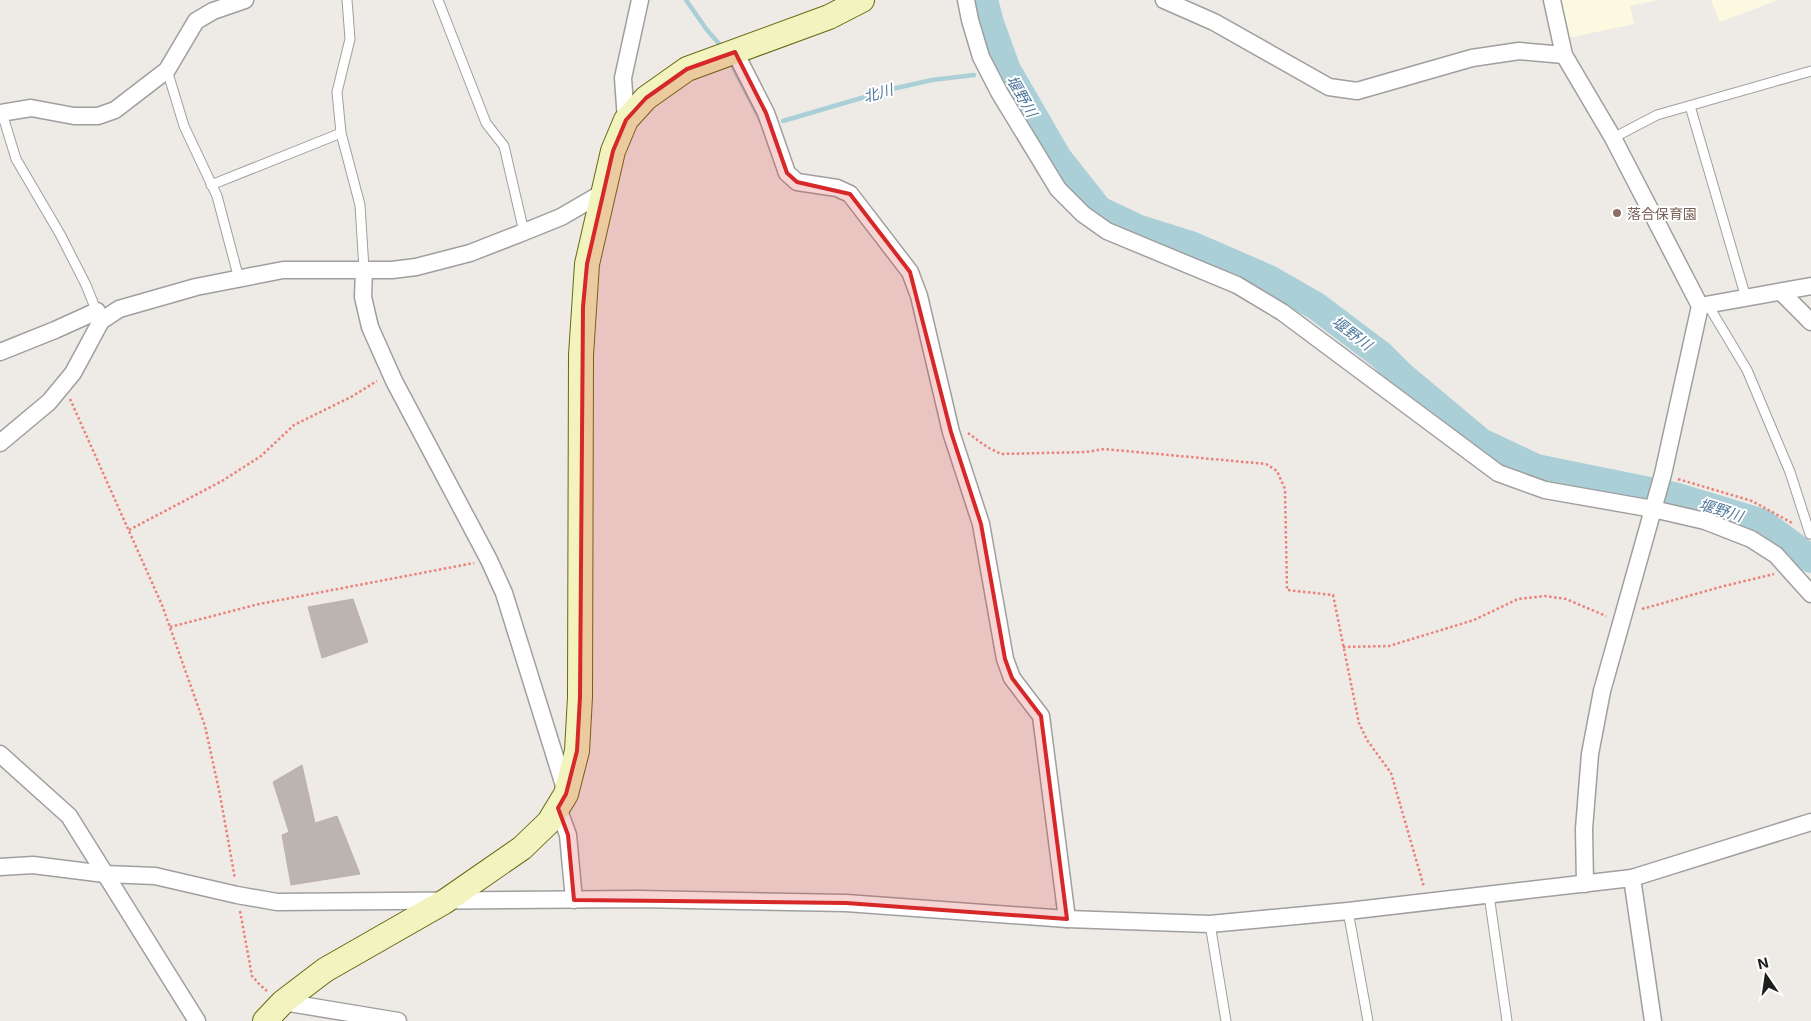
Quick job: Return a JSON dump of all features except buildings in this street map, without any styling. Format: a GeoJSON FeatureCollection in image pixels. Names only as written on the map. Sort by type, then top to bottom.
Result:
{"type":"FeatureCollection","features":[{"type":"Feature","properties":{"kind":"street"},"geometry":{"type":"LineString","coordinates":[[1,113],[31,108],[74,116],[98,116],[115,110],[167,70],[196,21],[214,11],[245,0]]}},
{"type":"Feature","properties":{"kind":"street"},"geometry":{"type":"LineString","coordinates":[[626,120],[623,78],[640,0]]}},
{"type":"Feature","properties":{"kind":"street"},"geometry":{"type":"LineString","coordinates":[[265,1021],[283,1002],[325,970],[444,902],[522,848],[549,822],[562,801],[577,751],[580,697],[581,355],[583,307],[587,264],[613,151],[626,120],[646,98],[687,70],[829,17],[862,0]]}},
{"type":"Feature","properties":{"kind":"street"},"geometry":{"type":"LineString","coordinates":[[966,0],[981,57],[1058,190],[1083,214],[1107,231],[1237,285],[1282,312],[1498,473],[1545,490],[1705,520],[1751,539],[1776,555],[1811,594]]}},
{"type":"Feature","properties":{"kind":"street"},"geometry":{"type":"LineString","coordinates":[[1164,0],[1214,22],[1329,87],[1357,91],[1472,58],[1519,50],[1564,55]]}},
{"type":"Feature","properties":{"kind":"street"},"geometry":{"type":"LineString","coordinates":[[1552,0],[1564,55],[1613,138],[1704,305],[1663,474],[1602,691],[1590,754],[1584,830],[1585,884]]}},
{"type":"Feature","properties":{"kind":"street"},"geometry":{"type":"LineString","coordinates":[[735,52],[766,113],[787,173],[797,182],[837,188],[850,194],[910,272],[919,296],[950,427],[981,524],[1005,659],[1012,678],[1041,716],[1067,918]]}},
{"type":"Feature","properties":{"kind":"street"},"geometry":{"type":"LineString","coordinates":[[0,352],[55,330],[196,287],[283,270],[392,270],[416,267],[470,252],[524,232],[561,217],[604,192]]}},
{"type":"Feature","properties":{"kind":"street"},"geometry":{"type":"LineString","coordinates":[[364,269],[363,297],[370,327],[390,373],[489,560],[504,593],[562,801],[568,836],[574,900]]}},
{"type":"Feature","properties":{"kind":"street"},"geometry":{"type":"LineString","coordinates":[[1704,305],[1811,286]]}},
{"type":"Feature","properties":{"kind":"street"},"geometry":{"type":"LineString","coordinates":[[1781,292],[1811,322]]}},
{"type":"Feature","properties":{"kind":"street"},"geometry":{"type":"LineString","coordinates":[[0,443],[48,402],[64,384],[73,372],[99,316]]}},
{"type":"Feature","properties":{"kind":"street"},"geometry":{"type":"LineString","coordinates":[[0,754],[69,816],[196,1021]]}},
{"type":"Feature","properties":{"kind":"street"},"geometry":{"type":"LineString","coordinates":[[0,867],[32,865],[105,874],[155,876],[276,902],[639,899],[846,903],[1067,918],[1210,924],[1348,912],[1632,878],[1811,822]]}},
{"type":"Feature","properties":{"kind":"street"},"geometry":{"type":"LineString","coordinates":[[1632,878],[1653,1021]]}},
{"type":"Feature","properties":{"kind":"street"},"geometry":{"type":"LineString","coordinates":[[283,1002],[398,1021]]}},
{"type":"Feature","properties":{"kind":"lane"},"geometry":{"type":"LineString","coordinates":[[347,0],[350,39],[337,92],[341,132],[360,205],[364,269]]}},
{"type":"Feature","properties":{"kind":"lane"},"geometry":{"type":"LineString","coordinates":[[438,0],[486,123],[504,146],[524,232]]}},
{"type":"Feature","properties":{"kind":"lane"},"geometry":{"type":"LineString","coordinates":[[167,70],[184,126],[217,196],[239,279]]}},
{"type":"Feature","properties":{"kind":"lane"},"geometry":{"type":"LineString","coordinates":[[1613,138],[1657,115],[1811,71]]}},
{"type":"Feature","properties":{"kind":"lane"},"geometry":{"type":"LineString","coordinates":[[1690,106],[1746,298]]}},
{"type":"Feature","properties":{"kind":"lane"},"geometry":{"type":"LineString","coordinates":[[1,113],[16,159],[60,234],[86,285],[99,316]]}},
{"type":"Feature","properties":{"kind":"lane"},"geometry":{"type":"LineString","coordinates":[[212,185],[341,132]]}},
{"type":"Feature","properties":{"kind":"lane"},"geometry":{"type":"LineString","coordinates":[[1704,305],[1747,370],[1790,472],[1810,534]]}},
{"type":"Feature","properties":{"kind":"lane"},"geometry":{"type":"LineString","coordinates":[[1489,895],[1507,1021]]}},
{"type":"Feature","properties":{"kind":"lane"},"geometry":{"type":"LineString","coordinates":[[1348,912],[1368,1021]]}},
{"type":"Feature","properties":{"kind":"lane"},"geometry":{"type":"LineString","coordinates":[[1210,924],[1226,1021]]}},
{"type":"Feature","properties":{"kind":"path"},"geometry":{"type":"LineString","coordinates":[[129,530],[222,481],[261,456],[294,425],[352,396],[390,373]]}},
{"type":"Feature","properties":{"kind":"path"},"geometry":{"type":"LineString","coordinates":[[64,384],[162,605],[204,726],[220,795],[252,976],[260,986],[283,1002]]}},
{"type":"Feature","properties":{"kind":"path"},"geometry":{"type":"LineString","coordinates":[[950,427],[967,432],[987,447],[1001,454],[1086,452],[1104,449],[1266,464],[1278,471],[1285,489],[1287,590],[1333,595],[1359,723],[1367,740],[1390,773],[1428,902]]}},
{"type":"Feature","properties":{"kind":"path"},"geometry":{"type":"LineString","coordinates":[[1663,474],[1752,501],[1810,534]]}},
{"type":"Feature","properties":{"kind":"path"},"geometry":{"type":"LineString","coordinates":[[170,627],[259,604],[489,560]]}},
{"type":"Feature","properties":{"kind":"path"},"geometry":{"type":"LineString","coordinates":[[1343,647],[1389,646],[1474,620],[1518,598],[1545,596],[1566,598],[1622,618],[1724,586],[1790,571]]}},
{"type":"Feature","properties":{"kind":"highlighted area"},"geometry":{"type":"Polygon","coordinates":[[[735,52],[766,113],[787,173],[797,182],[850,194],[910,272],[951,432],[981,524],[1005,659],[1012,678],[1041,716],[1067,919],[846,903],[574,900],[568,835],[558,808],[566,794],[577,751],[580,697],[583,307],[587,264],[613,151],[626,120],[646,98],[687,69],[735,52]]]}},
{"type":"Feature","properties":{"kind":"shaded area"},"geometry":{"type":"Polygon","coordinates":[[[1560,0],[1658,0],[1630,6],[1634,24],[1568,38],[1560,0]]]}},
{"type":"Feature","properties":{"kind":"shaded area"},"geometry":{"type":"Polygon","coordinates":[[[1711,0],[1778,0],[1720,22],[1711,0]]]}},
{"type":"Feature","properties":{"kind":"waterway","name":"北川"},"geometry":{"type":"LineString","coordinates":[[686,0],[707,30],[722,47]]}},
{"type":"Feature","properties":{"kind":"waterway","name":"堰野川"},"geometry":{"type":"LineString","coordinates":[[984,0],[1007,70],[1058,158],[1099,210],[1137,228],[1191,245],[1267,278],[1316,306],[1381,355],[1401,375],[1481,442],[1536,468],[1674,496],[1763,523],[1811,559]]}},
{"type":"Feature","properties":{"kind":"waterway","name":"堰野川"},"geometry":{"type":"LineString","coordinates":[[981,14],[990,23]]}},
{"type":"Feature","properties":{"kind":"waterway","name":"北川"},"geometry":{"type":"LineString","coordinates":[[733,67],[761,121]]}},
{"type":"Feature","properties":{"kind":"waterway","name":"北川"},"geometry":{"type":"LineString","coordinates":[[783,121],[892,89],[932,80],[974,75]]}},
{"type":"Feature","properties":{"kind":"place","name":"落合保育園"},"geometry":{"type":"Point","coordinates":[1617,213]}}]}
